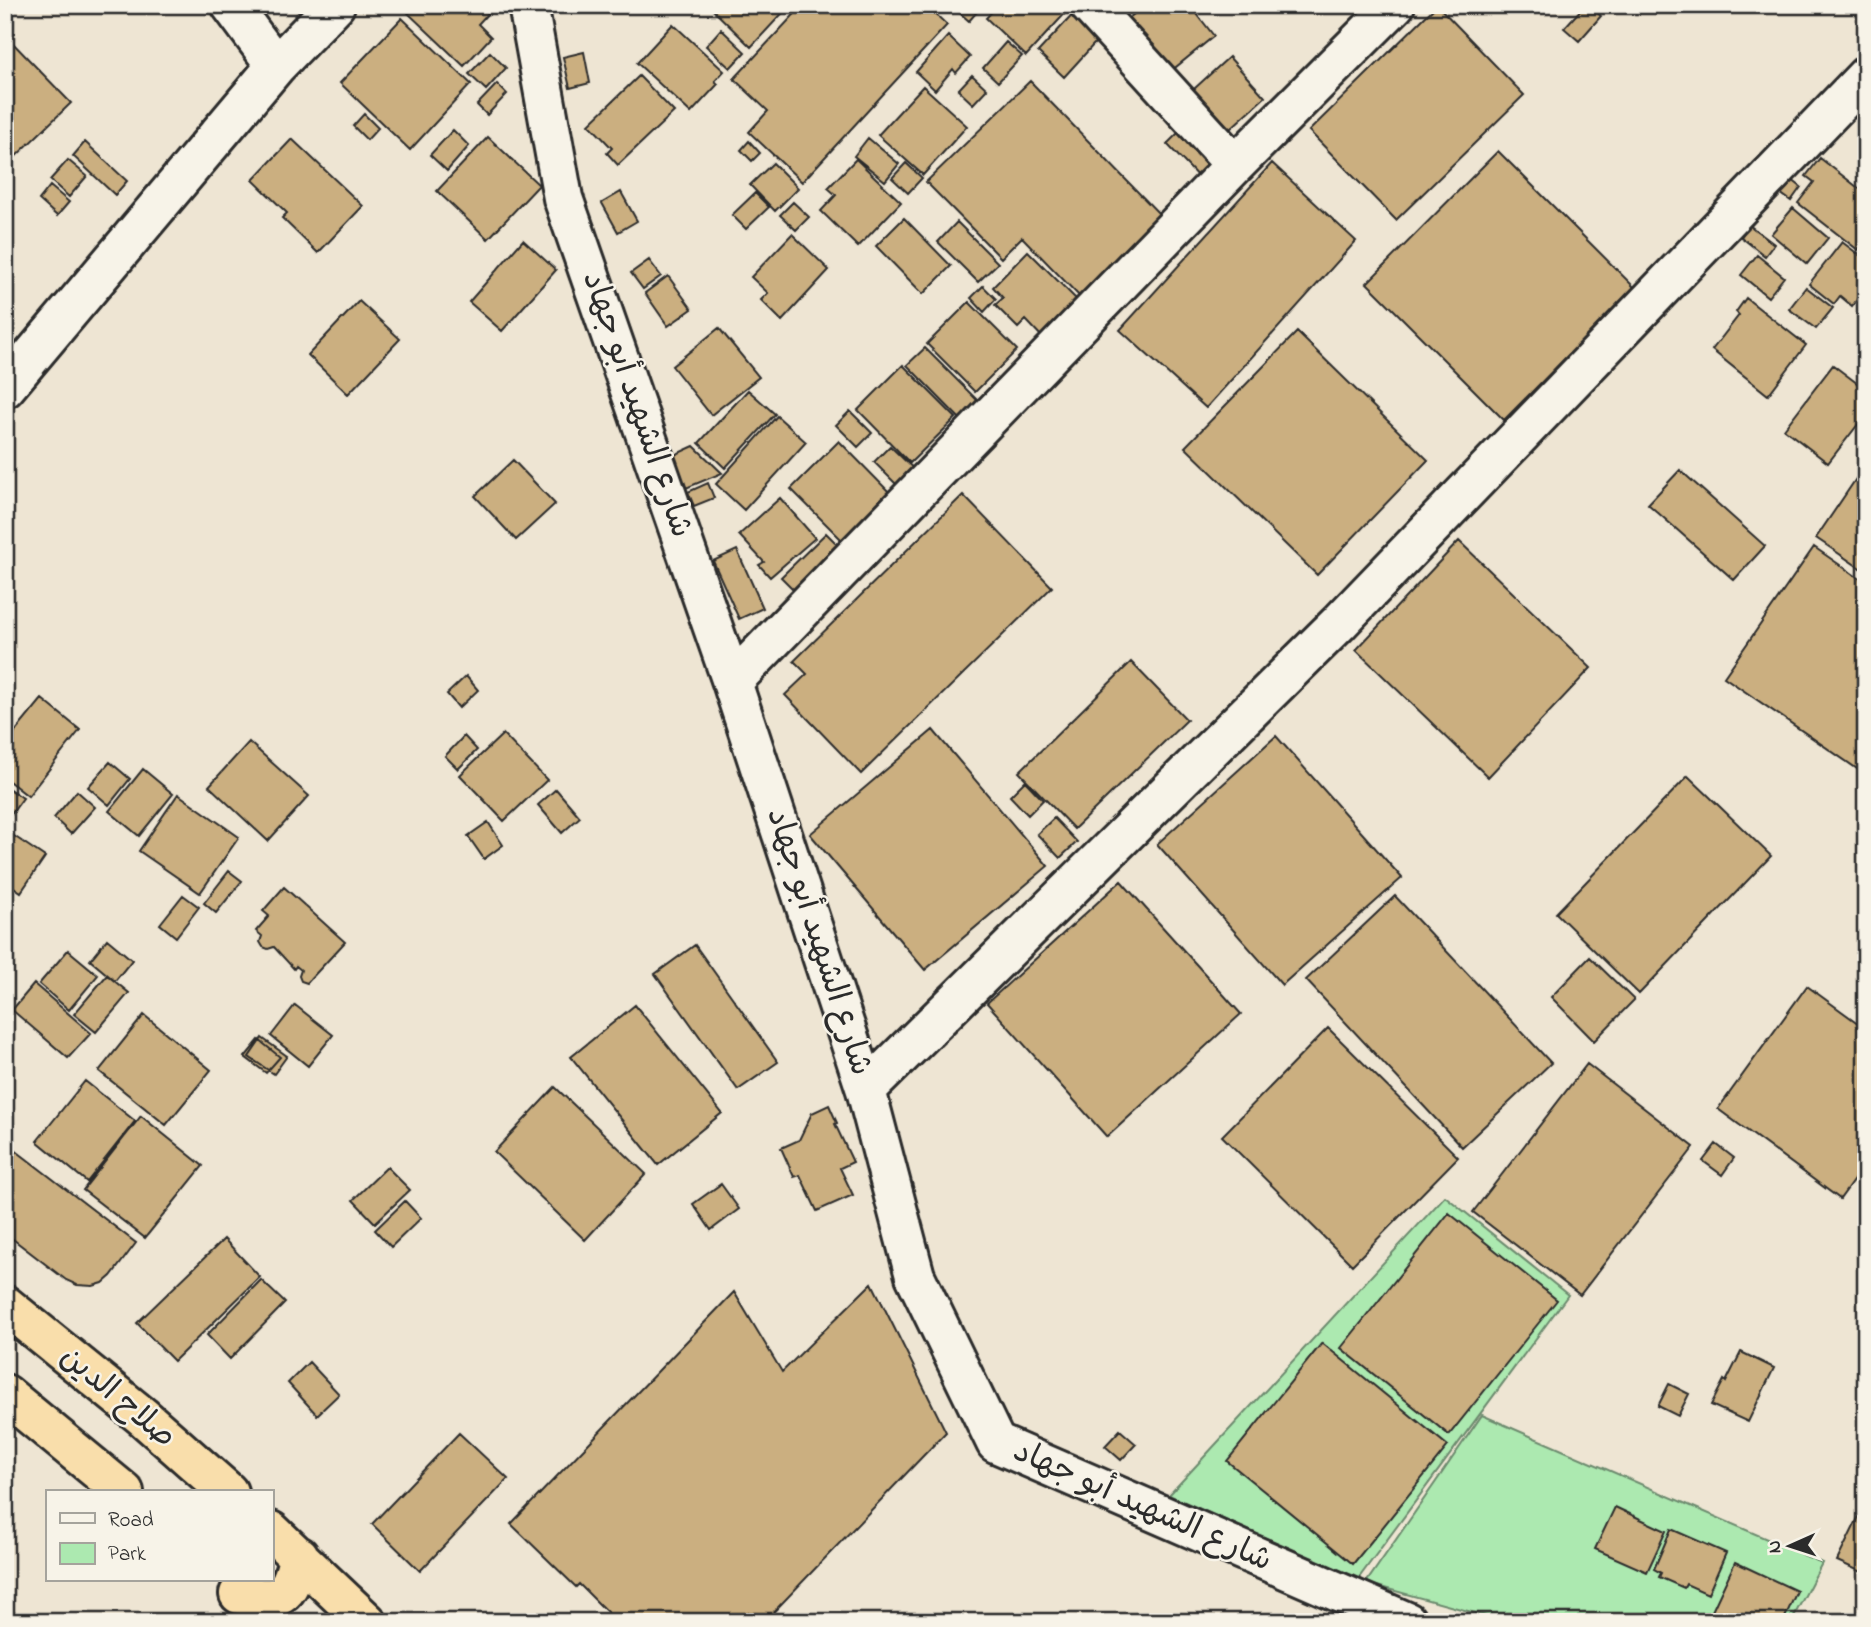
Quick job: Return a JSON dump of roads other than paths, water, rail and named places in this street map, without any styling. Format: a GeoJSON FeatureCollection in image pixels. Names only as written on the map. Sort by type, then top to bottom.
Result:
{"type":"FeatureCollection","features":[{"type":"Feature","properties":{"kind":"highway","name":"صلاح الدين"},"geometry":{"type":"LineString","coordinates":[[5,1305],[142,1416],[226,1490]]}},
{"type":"Feature","properties":{"kind":"highway"},"geometry":{"type":"LineString","coordinates":[[5,1394],[122,1490]]}},
{"type":"Feature","properties":{"kind":"highway"},"geometry":{"type":"LineString","coordinates":[[273,1533],[367,1622]]}},
{"type":"Feature","properties":{"kind":"highway"},"geometry":{"type":"LineString","coordinates":[[231,1587],[265,1600],[285,1592],[293,1579],[299,1556]]}},
{"type":"Feature","properties":{"kind":"highway"},"geometry":{"type":"LineString","coordinates":[[231,1587],[265,1622]]}},
{"type":"Feature","properties":{"kind":"street"},"geometry":{"type":"LineString","coordinates":[[231,5],[276,66]]}},
{"type":"Feature","properties":{"kind":"street","name":"شارع الشهيد أبو جهاد"},"geometry":{"type":"LineString","coordinates":[[528,5],[563,198],[732,682],[866,1090],[915,1276],[996,1443],[1407,1622]]}},
{"type":"Feature","properties":{"kind":"street"},"geometry":{"type":"LineString","coordinates":[[1089,5],[1235,166]]}},
{"type":"Feature","properties":{"kind":"street"},"geometry":{"type":"LineString","coordinates":[[732,682],[1395,5]]}},
{"type":"Feature","properties":{"kind":"street"},"geometry":{"type":"LineString","coordinates":[[5,388],[324,10]]}},
{"type":"Feature","properties":{"kind":"street"},"geometry":{"type":"LineString","coordinates":[[866,1090],[1339,623],[1866,76]]}}]}
